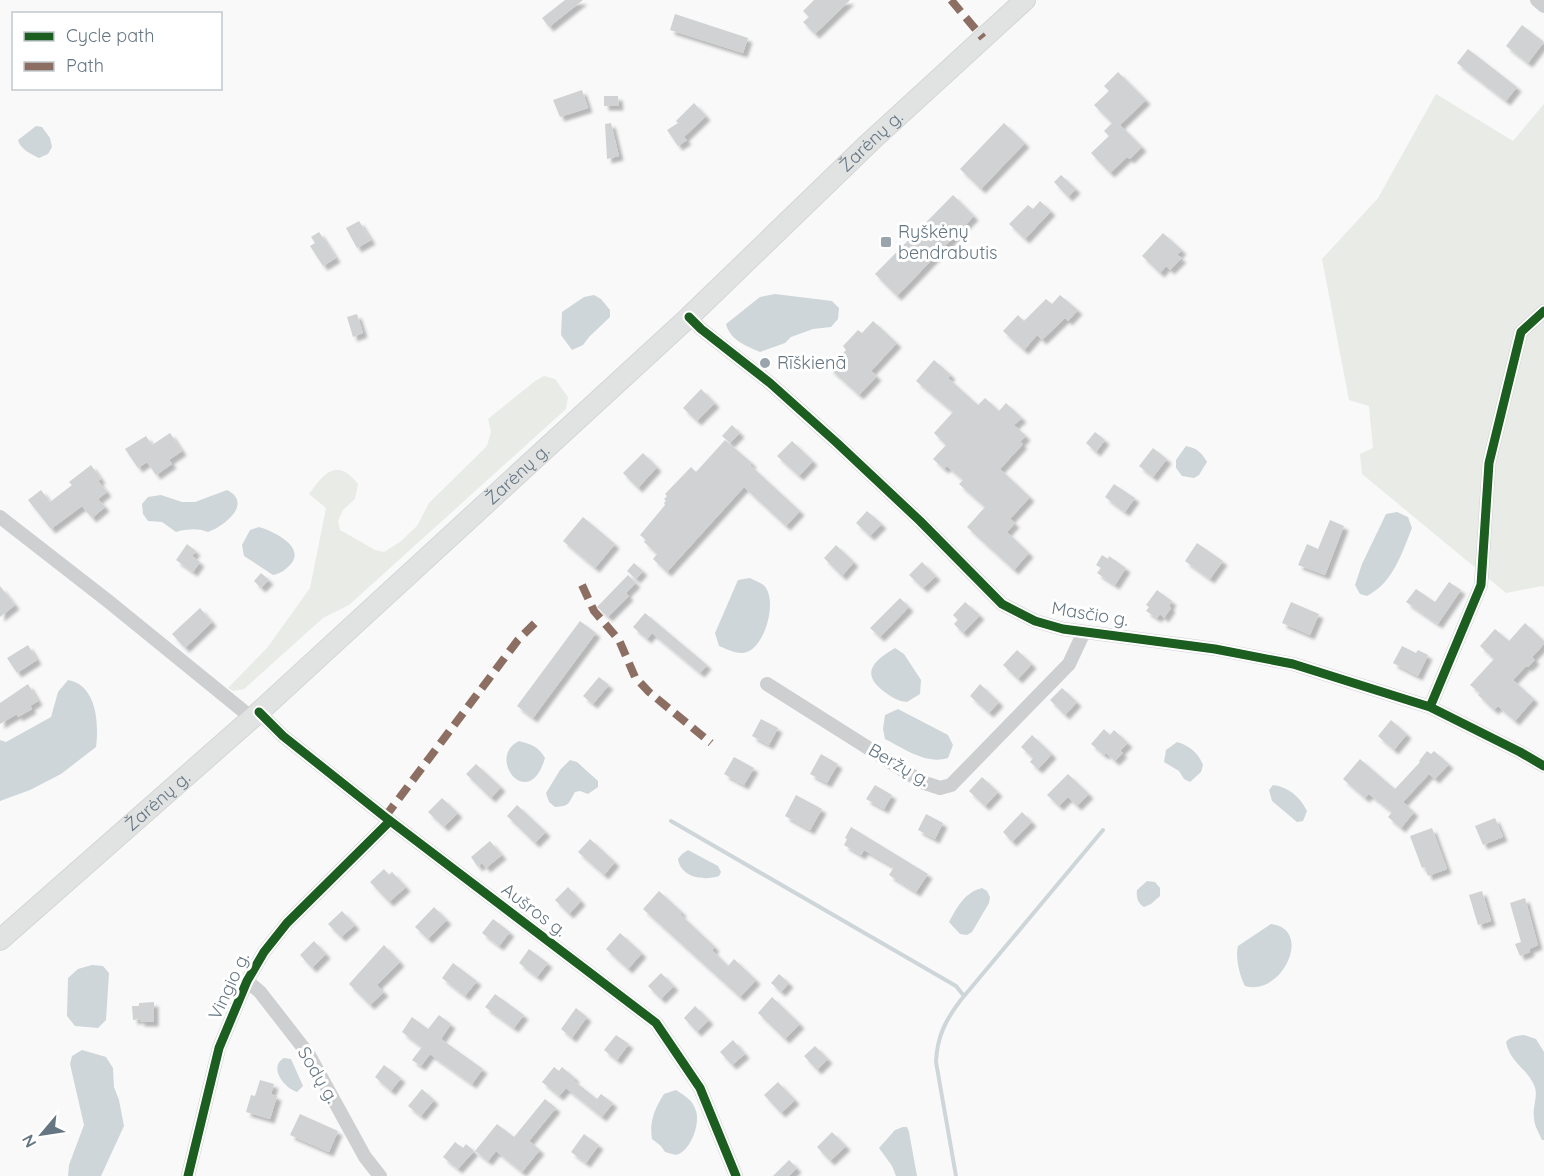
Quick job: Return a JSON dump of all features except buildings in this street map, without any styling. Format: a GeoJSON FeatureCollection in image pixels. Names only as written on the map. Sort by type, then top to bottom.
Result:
{"type":"FeatureCollection","features":[{"type":"Feature","properties":{"kind":"main road","name":"Žarėnų g."},"geometry":{"type":"LineString","coordinates":[[0,940],[256,715],[689,317],[870,142],[1025,0]]}},
{"type":"Feature","properties":{"kind":"street"},"geometry":{"type":"LineString","coordinates":[[1537,0],[1544,6]]}},
{"type":"Feature","properties":{"kind":"street"},"geometry":{"type":"LineString","coordinates":[[1430,707],[1481,585],[1489,463],[1521,332],[1544,311]]}},
{"type":"Feature","properties":{"kind":"street","name":"Masčio g."},"geometry":{"type":"LineString","coordinates":[[689,317],[710,337],[762,376],[837,443],[920,521],[1002,604],[1035,621],[1084,632],[1215,649],[1293,664],[1430,707],[1544,766]]}},
{"type":"Feature","properties":{"kind":"street","name":"Aušros g."},"geometry":{"type":"LineString","coordinates":[[0,517],[390,821],[656,1023],[700,1088],[736,1176]]}},
{"type":"Feature","properties":{"kind":"street","name":"Beržų g."},"geometry":{"type":"LineString","coordinates":[[767,684],[922,782],[940,788],[951,785],[1069,664],[1084,632]]}},
{"type":"Feature","properties":{"kind":"street","name":"Vingio g."},"geometry":{"type":"LineString","coordinates":[[188,1176],[219,1048],[247,981],[264,952],[287,923],[390,821]]}},
{"type":"Feature","properties":{"kind":"street","name":"Sodų g."},"geometry":{"type":"LineString","coordinates":[[247,981],[260,992],[309,1055],[365,1157],[380,1176]]}},
{"type":"Feature","properties":{"kind":"shaded area"},"geometry":{"type":"Polygon","coordinates":[[[1436,94],[1513,141],[1544,104],[1544,587],[1506,593],[1362,474],[1360,454],[1373,448],[1369,406],[1349,400],[1322,259],[1378,198],[1436,94]]]}},
{"type":"Feature","properties":{"kind":"shaded area"},"geometry":{"type":"Polygon","coordinates":[[[36,126],[42,127],[50,138],[52,147],[48,154],[39,158],[23,149],[18,140],[36,126]]]}},
{"type":"Feature","properties":{"kind":"shaded area"},"geometry":{"type":"Polygon","coordinates":[[[775,294],[832,301],[839,308],[838,319],[831,327],[813,329],[760,352],[744,345],[731,334],[726,324],[760,297],[775,294]]]}},
{"type":"Feature","properties":{"kind":"shaded area"},"geometry":{"type":"Polygon","coordinates":[[[594,295],[601,299],[610,310],[610,317],[583,345],[572,350],[561,335],[562,312],[584,297],[594,295]]]}},
{"type":"Feature","properties":{"kind":"shaded area"},"geometry":{"type":"Polygon","coordinates":[[[544,376],[555,379],[568,397],[566,409],[349,605],[323,618],[244,689],[234,691],[228,688],[267,648],[310,588],[326,508],[309,494],[326,474],[337,470],[344,471],[358,484],[355,499],[343,510],[338,521],[340,530],[375,550],[384,552],[400,542],[417,526],[429,503],[487,446],[491,432],[488,419],[544,376]]]}},
{"type":"Feature","properties":{"kind":"shaded area"},"geometry":{"type":"Polygon","coordinates":[[[1186,446],[1199,451],[1207,462],[1199,475],[1194,478],[1182,476],[1176,468],[1176,460],[1186,446]]]}},
{"type":"Feature","properties":{"kind":"shaded area"},"geometry":{"type":"Polygon","coordinates":[[[227,490],[234,495],[237,501],[234,514],[222,525],[208,532],[192,529],[176,532],[162,522],[148,521],[143,514],[142,504],[148,497],[161,495],[182,502],[195,502],[227,490]]]}},
{"type":"Feature","properties":{"kind":"shaded area"},"geometry":{"type":"Polygon","coordinates":[[[1397,512],[1408,517],[1412,528],[1396,566],[1376,590],[1367,596],[1360,594],[1355,585],[1362,564],[1386,514],[1397,512]]]}},
{"type":"Feature","properties":{"kind":"shaded area"},"geometry":{"type":"Polygon","coordinates":[[[259,527],[286,541],[294,552],[290,565],[280,573],[273,575],[244,556],[242,545],[250,530],[259,527]]]}},
{"type":"Feature","properties":{"kind":"shaded area"},"geometry":{"type":"Polygon","coordinates":[[[750,578],[766,588],[769,595],[770,612],[765,630],[756,645],[747,652],[739,653],[719,646],[715,633],[738,580],[750,578]]]}},
{"type":"Feature","properties":{"kind":"shaded area"},"geometry":{"type":"Polygon","coordinates":[[[895,648],[904,654],[921,680],[920,694],[907,702],[886,693],[873,680],[871,674],[875,663],[895,648]]]}},
{"type":"Feature","properties":{"kind":"shaded area"},"geometry":{"type":"Polygon","coordinates":[[[68,680],[78,683],[90,697],[96,717],[96,747],[61,774],[30,790],[0,801],[0,740],[6,742],[51,717],[58,692],[68,680]]]}},
{"type":"Feature","properties":{"kind":"shaded area"},"geometry":{"type":"Polygon","coordinates":[[[898,709],[948,735],[953,745],[948,758],[940,760],[923,757],[885,739],[883,729],[885,715],[898,709]]]}},
{"type":"Feature","properties":{"kind":"shaded area"},"geometry":{"type":"Polygon","coordinates":[[[519,741],[534,746],[545,758],[538,774],[529,781],[521,781],[513,777],[508,768],[506,758],[510,749],[519,741]]]}},
{"type":"Feature","properties":{"kind":"shaded area"},"geometry":{"type":"Polygon","coordinates":[[[1177,742],[1193,750],[1203,765],[1201,772],[1190,782],[1184,779],[1179,771],[1164,762],[1166,750],[1177,742]]]}},
{"type":"Feature","properties":{"kind":"shaded area"},"geometry":{"type":"Polygon","coordinates":[[[570,760],[577,762],[598,781],[598,787],[588,794],[575,792],[568,804],[555,807],[549,802],[546,793],[560,770],[570,760]]]}},
{"type":"Feature","properties":{"kind":"shaded area"},"geometry":{"type":"Polygon","coordinates":[[[1273,785],[1289,790],[1301,801],[1307,811],[1303,821],[1297,822],[1272,801],[1269,790],[1273,785]]]}},
{"type":"Feature","properties":{"kind":"shaded area"},"geometry":{"type":"Polygon","coordinates":[[[688,850],[718,866],[721,872],[719,876],[700,878],[688,874],[678,859],[688,850]]]}},
{"type":"Feature","properties":{"kind":"shaded area"},"geometry":{"type":"Polygon","coordinates":[[[1147,881],[1155,882],[1160,888],[1160,896],[1144,907],[1138,900],[1137,890],[1147,881]]]}},
{"type":"Feature","properties":{"kind":"shaded area"},"geometry":{"type":"Polygon","coordinates":[[[982,888],[990,897],[989,903],[972,932],[967,935],[960,934],[949,922],[966,897],[982,888]]]}},
{"type":"Feature","properties":{"kind":"shaded area"},"geometry":{"type":"Polygon","coordinates":[[[1271,924],[1284,929],[1290,937],[1291,949],[1288,961],[1281,973],[1271,982],[1259,987],[1245,986],[1238,967],[1238,946],[1271,924]]]}},
{"type":"Feature","properties":{"kind":"shaded area"},"geometry":{"type":"Polygon","coordinates":[[[92,965],[103,966],[109,973],[106,1020],[98,1028],[75,1026],[67,1016],[68,978],[78,969],[92,965]]]}},
{"type":"Feature","properties":{"kind":"shaded area"},"geometry":{"type":"Polygon","coordinates":[[[1524,1035],[1536,1039],[1544,1052],[1544,1140],[1534,1121],[1536,1093],[1534,1085],[1511,1055],[1506,1042],[1512,1037],[1524,1035]]]}},
{"type":"Feature","properties":{"kind":"shaded area"},"geometry":{"type":"Polygon","coordinates":[[[82,1050],[106,1057],[113,1068],[114,1087],[124,1126],[101,1176],[68,1176],[69,1165],[84,1125],[70,1064],[72,1056],[82,1050]]]}},
{"type":"Feature","properties":{"kind":"shaded area"},"geometry":{"type":"Polygon","coordinates":[[[284,1058],[291,1059],[303,1086],[297,1092],[283,1082],[278,1072],[279,1062],[284,1058]]]}},
{"type":"Feature","properties":{"kind":"shaded area"},"geometry":{"type":"Polygon","coordinates":[[[676,1090],[691,1101],[695,1107],[697,1122],[688,1146],[676,1155],[665,1152],[652,1139],[651,1127],[655,1110],[664,1094],[676,1090]]]}},
{"type":"Feature","properties":{"kind":"shaded area"},"geometry":{"type":"Polygon","coordinates":[[[907,1127],[909,1132],[917,1176],[896,1176],[879,1148],[895,1130],[907,1127]]]}},
{"type":"Feature","properties":{"kind":"waterway"},"geometry":{"type":"LineString","coordinates":[[671,821],[956,986],[964,996]]}},
{"type":"Feature","properties":{"kind":"waterway"},"geometry":{"type":"LineString","coordinates":[[956,1176],[936,1062],[943,1030],[960,1001],[1103,830]]}},
{"type":"Feature","properties":{"kind":"marked path"},"geometry":{"type":"LineString","coordinates":[[951,0],[983,38]]}},
{"type":"Feature","properties":{"kind":"marked path"},"geometry":{"type":"LineString","coordinates":[[582,585],[594,611],[619,640],[635,677],[649,692],[711,743]]}},
{"type":"Feature","properties":{"kind":"marked path"},"geometry":{"type":"LineString","coordinates":[[385,817],[518,640],[540,618]]}},
{"type":"Feature","properties":{"kind":"cycle path"},"geometry":{"type":"LineString","coordinates":[[1430,707],[1481,585],[1489,463],[1521,332],[1544,311]]}},
{"type":"Feature","properties":{"kind":"cycle path"},"geometry":{"type":"LineString","coordinates":[[689,317],[770,383],[837,443],[920,521],[1002,604],[1035,621],[1063,629],[1215,649],[1293,664],[1430,707],[1544,766]]}},
{"type":"Feature","properties":{"kind":"cycle path"},"geometry":{"type":"LineString","coordinates":[[259,712],[283,736],[385,817],[656,1023],[700,1088],[736,1176]]}},
{"type":"Feature","properties":{"kind":"cycle path"},"geometry":{"type":"LineString","coordinates":[[188,1176],[219,1048],[247,981],[264,952],[287,923],[390,821]]}},
{"type":"Feature","properties":{"kind":"place","name":"Ryškėnų bendrabutis"},"geometry":{"type":"Point","coordinates":[886,242]}},
{"type":"Feature","properties":{"kind":"place","name":"Rīškienā"},"geometry":{"type":"Point","coordinates":[765,363]}}]}
